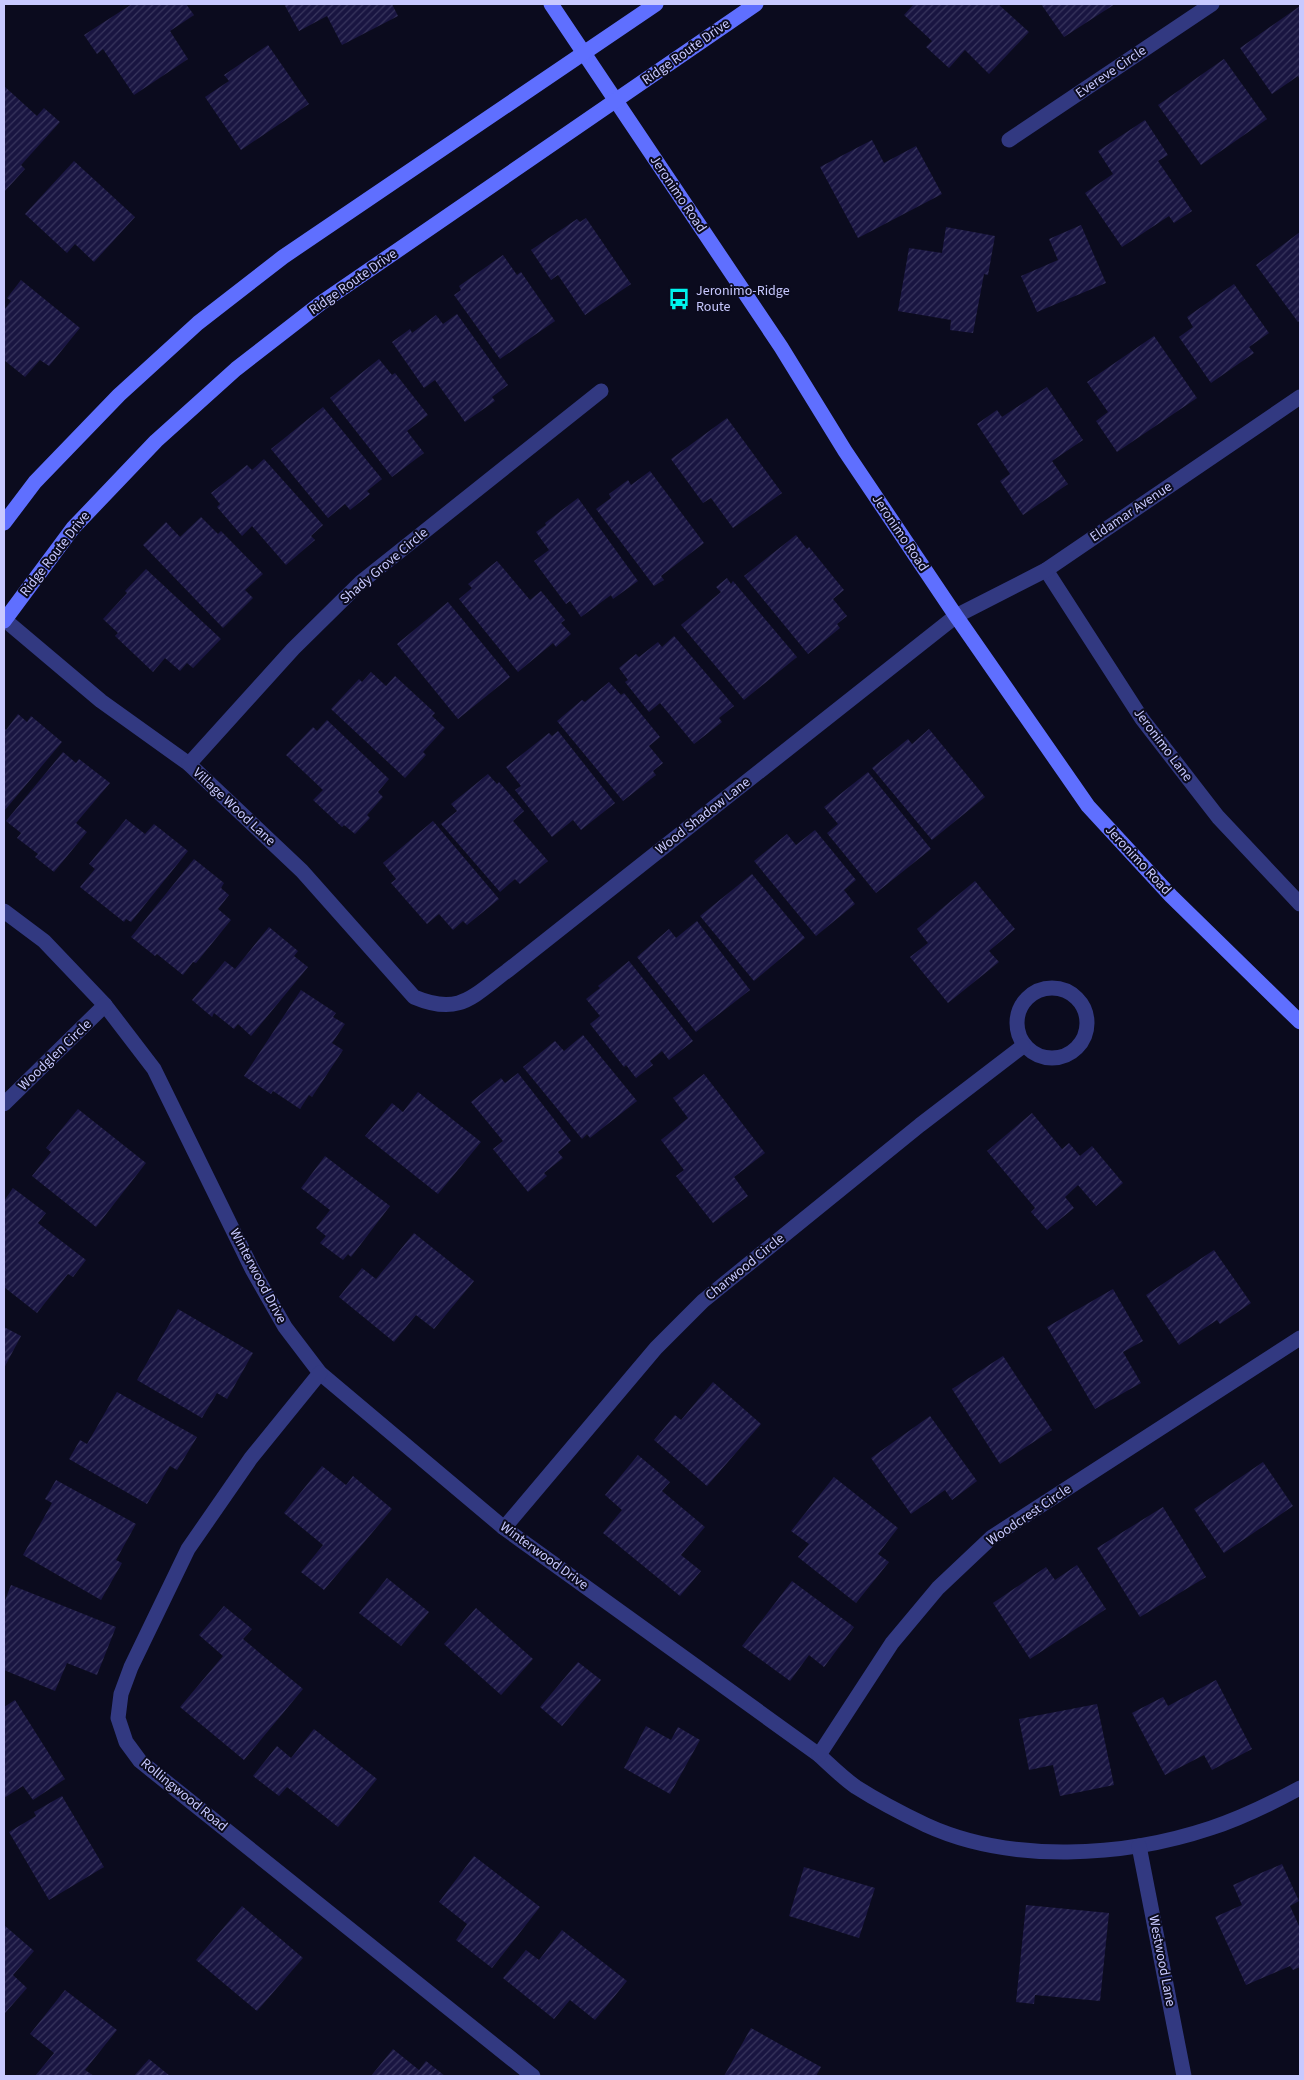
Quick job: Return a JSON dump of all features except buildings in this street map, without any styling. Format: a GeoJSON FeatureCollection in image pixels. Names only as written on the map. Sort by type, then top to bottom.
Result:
{"type":"FeatureCollection","features":[{"type":"Feature","properties":{"kind":"main road","name":"Jeronimo Road"},"geometry":{"type":"LineString","coordinates":[[551,4],[781,347],[845,451],[956,616],[1088,806],[1171,896],[1300,1022]]}},
{"type":"Feature","properties":{"kind":"main road"},"geometry":{"type":"LineString","coordinates":[[4,522],[35,482],[118,395],[198,323],[283,257],[656,4]]}},
{"type":"Feature","properties":{"kind":"main road","name":"Ridge Route Drive"},"geometry":{"type":"LineString","coordinates":[[4,620],[73,528],[156,441],[236,370],[321,303],[756,4]]}},
{"type":"Feature","properties":{"kind":"street","name":"Evereve Circle"},"geometry":{"type":"LineString","coordinates":[[1009,140],[1212,4]]}},
{"type":"Feature","properties":{"kind":"street","name":"Shady Grove Circle"},"geometry":{"type":"LineString","coordinates":[[189,764],[293,649],[362,582],[601,391]]}},
{"type":"Feature","properties":{"kind":"street","name":"Eldamar Avenue"},"geometry":{"type":"LineString","coordinates":[[956,616],[1046,570],[1300,397]]}},
{"type":"Feature","properties":{"kind":"street","name":"Jeronimo Lane"},"geometry":{"type":"LineString","coordinates":[[1046,570],[1148,726],[1218,817],[1300,904]]}},
{"type":"Feature","properties":{"kind":"street","name":"Wood Shadow Lane"},"geometry":{"type":"LineString","coordinates":[[446,1006],[460,1004],[507,971],[956,616]]}},
{"type":"Feature","properties":{"kind":"street","name":"Village Wood Lane"},"geometry":{"type":"LineString","coordinates":[[4,620],[101,701],[189,764],[302,871],[414,997],[430,1004],[446,1006]]}},
{"type":"Feature","properties":{"kind":"street","name":"Winterwood Drive"},"geometry":{"type":"LineString","coordinates":[[4,910],[44,941],[105,1005],[154,1069],[252,1269],[285,1327],[320,1373],[504,1528],[819,1755],[863,1790],[926,1825],[969,1840],[1016,1850],[1079,1851],[1139,1846],[1210,1828],[1241,1817],[1300,1788]]}},
{"type":"Feature","properties":{"kind":"street"},"geometry":{"type":"LineString","coordinates":[[1046,988],[1059,988],[1070,993],[1079,1001],[1085,1012],[1087,1024],[1085,1035],[1073,1052],[1063,1057],[1042,1058],[1023,1046],[1018,1035],[1016,1022],[1018,1010],[1034,992],[1046,988]]}},
{"type":"Feature","properties":{"kind":"street","name":"Woodglen Circle"},"geometry":{"type":"LineString","coordinates":[[4,1104],[105,1005]]}},
{"type":"Feature","properties":{"kind":"street","name":"Charwood Circle"},"geometry":{"type":"LineString","coordinates":[[504,1528],[656,1348],[703,1301],[920,1125],[1023,1046]]}},
{"type":"Feature","properties":{"kind":"street","name":"Woodcrest Circle"},"geometry":{"type":"LineString","coordinates":[[819,1755],[892,1643],[938,1588],[992,1537],[1300,1338]]}},
{"type":"Feature","properties":{"kind":"street","name":"Rollingwood Road"},"geometry":{"type":"LineString","coordinates":[[320,1373],[251,1458],[188,1549],[131,1667],[121,1694],[118,1718],[126,1742],[140,1760],[533,2076]]}},
{"type":"Feature","properties":{"kind":"street","name":"Westwood Lane"},"geometry":{"type":"LineString","coordinates":[[1139,1846],[1184,2076]]}},
{"type":"Feature","properties":{"kind":"place","name":"Jeronimo-Ridge Route"},"geometry":{"type":"Point","coordinates":[679,299]}}]}
